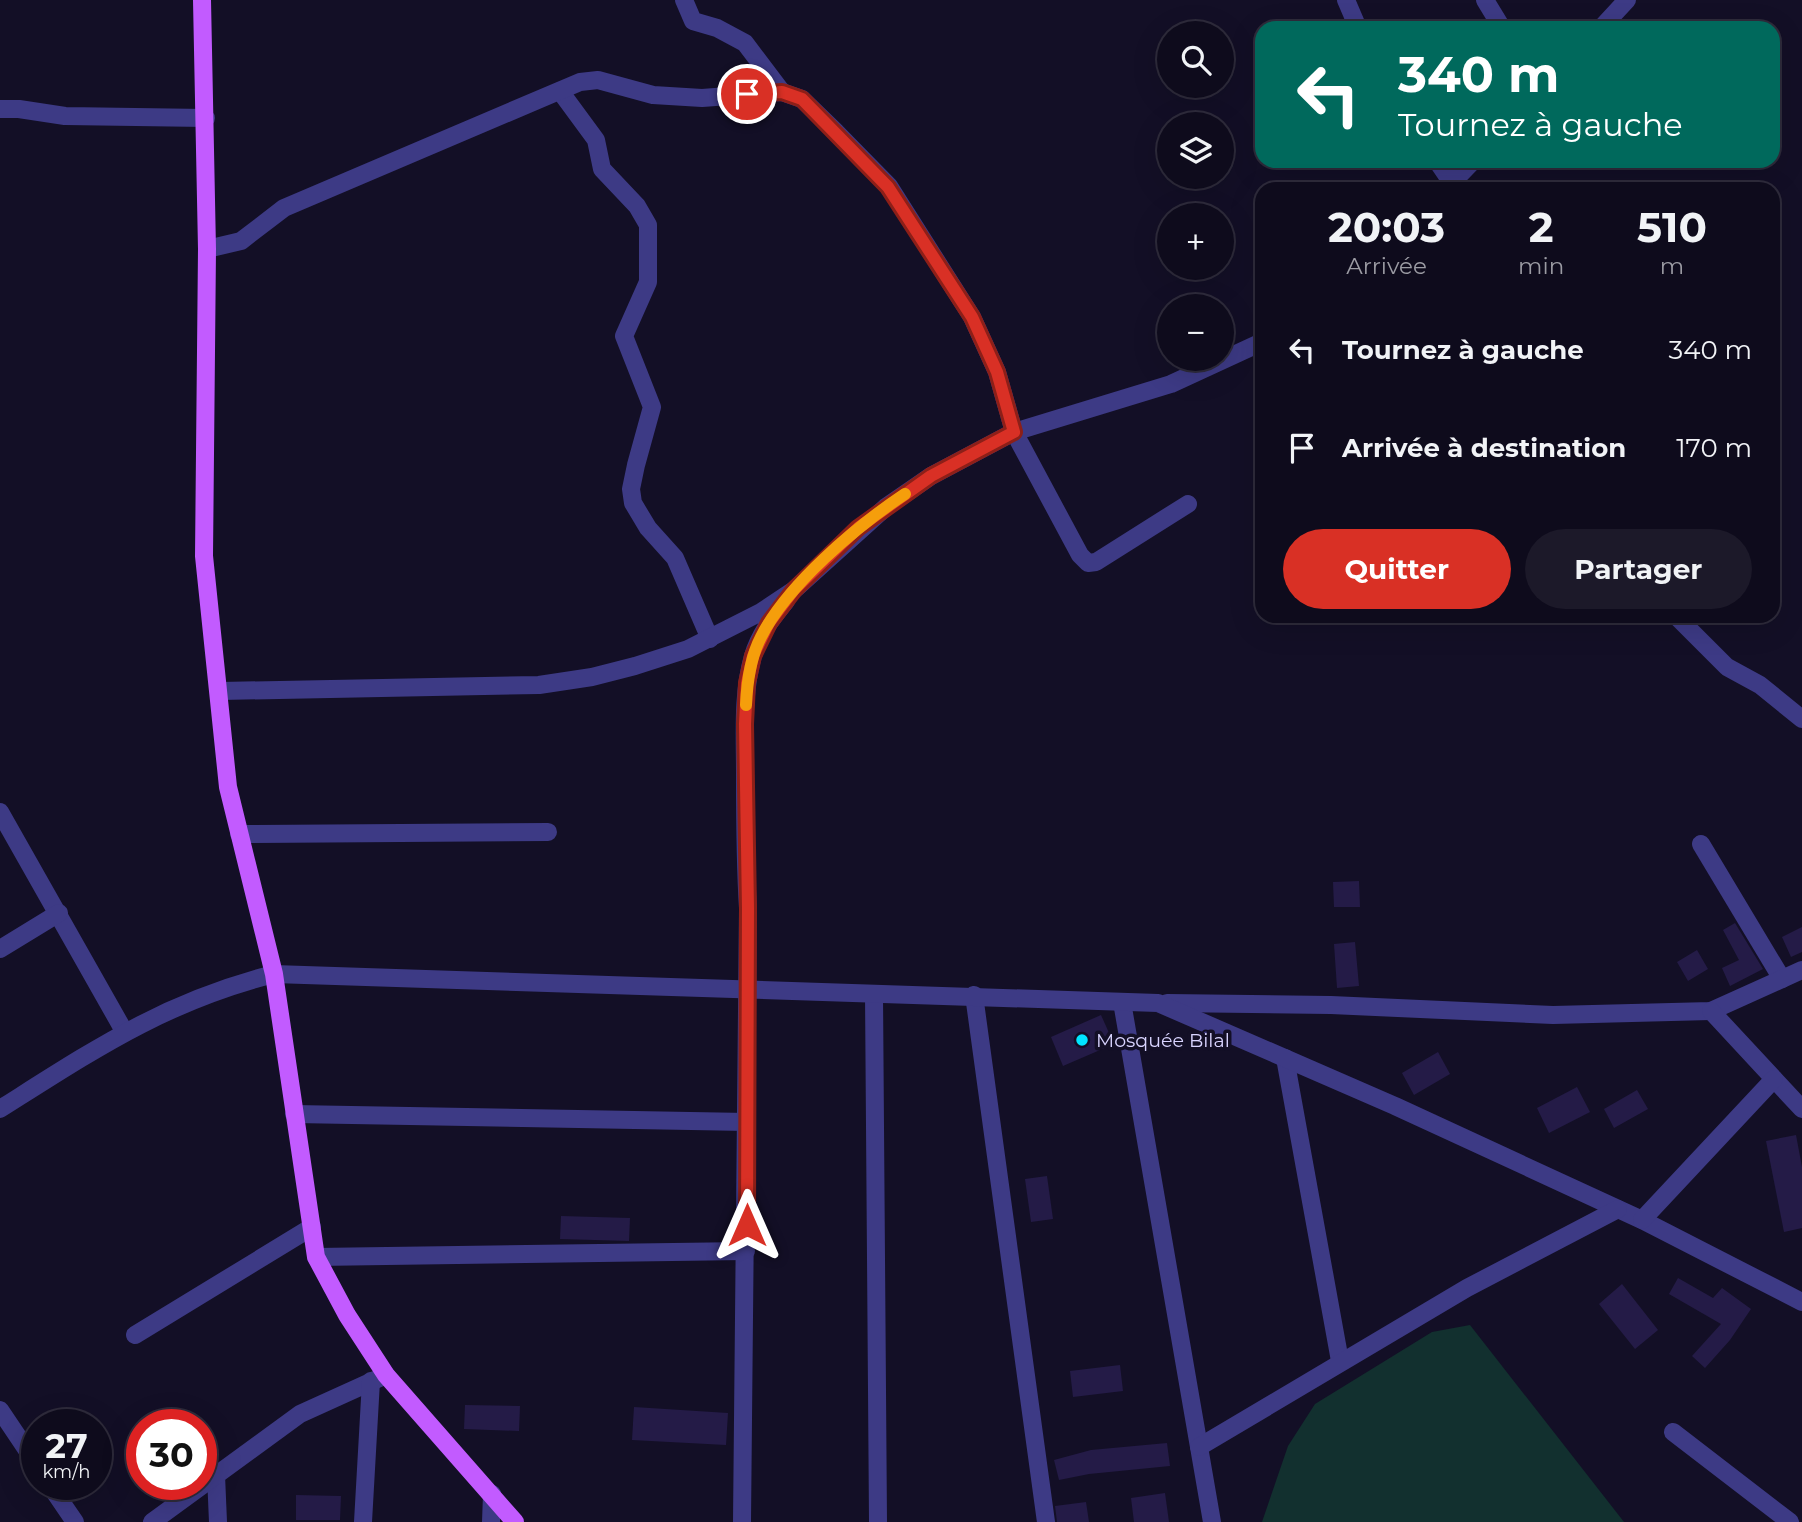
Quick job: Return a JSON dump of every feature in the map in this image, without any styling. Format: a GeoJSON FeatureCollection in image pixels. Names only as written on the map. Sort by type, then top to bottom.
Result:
{"type":"FeatureCollection","features":[{"type":"Feature","properties":{"kind":"main road"},"geometry":{"type":"LineString","coordinates":[[202,0],[207,249],[204,556],[221,691],[228,788],[274,974],[316,1256],[378,1378],[492,1494],[515,1522]]}},
{"type":"Feature","properties":{"kind":"street"},"geometry":{"type":"LineString","coordinates":[[684,0],[693,21],[716,27],[745,43],[782,92]]}},
{"type":"Feature","properties":{"kind":"street"},"geometry":{"type":"LineString","coordinates":[[1346,0],[1356,21]]}},
{"type":"Feature","properties":{"kind":"street"},"geometry":{"type":"LineString","coordinates":[[1485,0],[1498,21]]}},
{"type":"Feature","properties":{"kind":"street"},"geometry":{"type":"LineString","coordinates":[[1608,21],[1627,0]]}},
{"type":"Feature","properties":{"kind":"street"},"geometry":{"type":"LineString","coordinates":[[207,249],[241,241],[284,208],[580,82],[598,80],[653,94],[702,98],[782,92],[802,99],[888,187],[972,317],[997,372],[1014,432],[1080,555],[1088,563],[1096,562],[1188,504]]}},
{"type":"Feature","properties":{"kind":"street"},"geometry":{"type":"LineString","coordinates":[[560,90],[596,140],[602,169],[637,206],[648,225],[648,282],[624,336],[652,407],[631,489],[633,503],[648,528],[675,558],[710,639]]}},
{"type":"Feature","properties":{"kind":"street"},"geometry":{"type":"LineString","coordinates":[[0,109],[19,109],[65,117],[206,118]]}},
{"type":"Feature","properties":{"kind":"street"},"geometry":{"type":"LineString","coordinates":[[1455,182],[1467,168]]}},
{"type":"Feature","properties":{"kind":"street"},"geometry":{"type":"LineString","coordinates":[[742,1522],[747,1122],[745,724],[747,683],[760,639],[794,590],[858,528],[931,476],[1014,432],[1171,384],[1255,345]]}},
{"type":"Feature","properties":{"kind":"street"},"geometry":{"type":"LineString","coordinates":[[221,691],[539,685],[592,677],[635,666],[710,639],[794,590]]}},
{"type":"Feature","properties":{"kind":"street"},"geometry":{"type":"LineString","coordinates":[[1683,623],[1721,662],[1760,685],[1802,719]]}},
{"type":"Feature","properties":{"kind":"street"},"geometry":{"type":"LineString","coordinates":[[0,812],[124,1031]]}},
{"type":"Feature","properties":{"kind":"street"},"geometry":{"type":"LineString","coordinates":[[239,834],[548,832]]}},
{"type":"Feature","properties":{"kind":"street"},"geometry":{"type":"LineString","coordinates":[[1701,844],[1782,979]]}},
{"type":"Feature","properties":{"kind":"street"},"geometry":{"type":"LineString","coordinates":[[0,949],[59,912]]}},
{"type":"Feature","properties":{"kind":"street"},"geometry":{"type":"LineString","coordinates":[[0,1109],[124,1031],[221,987],[274,974],[974,995],[1122,1002],[1331,1005],[1553,1015],[1711,1011],[1802,970]]}},
{"type":"Feature","properties":{"kind":"street"},"geometry":{"type":"LineString","coordinates":[[874,994],[878,1522]]}},
{"type":"Feature","properties":{"kind":"street"},"geometry":{"type":"LineString","coordinates":[[974,995],[1046,1522]]}},
{"type":"Feature","properties":{"kind":"street"},"geometry":{"type":"LineString","coordinates":[[1122,1002],[1212,1522]]}},
{"type":"Feature","properties":{"kind":"street"},"geometry":{"type":"LineString","coordinates":[[1158,1003],[1619,1209],[1802,1302]]}},
{"type":"Feature","properties":{"kind":"street"},"geometry":{"type":"LineString","coordinates":[[1711,1011],[1802,1109]]}},
{"type":"Feature","properties":{"kind":"street"},"geometry":{"type":"LineString","coordinates":[[1285,1058],[1340,1361]]}},
{"type":"Feature","properties":{"kind":"street"},"geometry":{"type":"LineString","coordinates":[[1642,1220],[1774,1079]]}},
{"type":"Feature","properties":{"kind":"street"},"geometry":{"type":"LineString","coordinates":[[294,1114],[747,1122]]}},
{"type":"Feature","properties":{"kind":"street"},"geometry":{"type":"LineString","coordinates":[[1199,1447],[1467,1288],[1619,1209]]}},
{"type":"Feature","properties":{"kind":"street"},"geometry":{"type":"LineString","coordinates":[[135,1335],[312,1227]]}},
{"type":"Feature","properties":{"kind":"street"},"geometry":{"type":"LineString","coordinates":[[316,1256],[746,1251]]}},
{"type":"Feature","properties":{"kind":"street"},"geometry":{"type":"LineString","coordinates":[[217,1474],[300,1414],[378,1378]]}},
{"type":"Feature","properties":{"kind":"street"},"geometry":{"type":"LineString","coordinates":[[363,1522],[378,1378]]}},
{"type":"Feature","properties":{"kind":"street"},"geometry":{"type":"LineString","coordinates":[[0,1410],[21,1441]]}},
{"type":"Feature","properties":{"kind":"street"},"geometry":{"type":"LineString","coordinates":[[1673,1432],[1790,1522]]}},
{"type":"Feature","properties":{"kind":"street"},"geometry":{"type":"LineString","coordinates":[[491,1522],[492,1494]]}},
{"type":"Feature","properties":{"kind":"street"},"geometry":{"type":"LineString","coordinates":[[217,1498],[218,1522]]}},
{"type":"Feature","properties":{"kind":"street"},"geometry":{"type":"LineString","coordinates":[[60,1500],[75,1522]]}},
{"type":"Feature","properties":{"kind":"street"},"geometry":{"type":"LineString","coordinates":[[152,1522],[182,1500]]}},
{"type":"Feature","properties":{"kind":"green space"},"geometry":{"type":"Polygon","coordinates":[[[1470,1325],[1624,1522],[1262,1522],[1288,1446],[1315,1404],[1432,1332],[1470,1325]]]}},
{"type":"Feature","properties":{"kind":"building"},"geometry":{"type":"Polygon","coordinates":[[[1359,881],[1360,907],[1334,907],[1333,882],[1359,881]]]}},
{"type":"Feature","properties":{"kind":"building"},"geometry":{"type":"Polygon","coordinates":[[[1735,923],[1763,969],[1730,986],[1722,968],[1739,960],[1723,930],[1735,923]]]}},
{"type":"Feature","properties":{"kind":"building"},"geometry":{"type":"Polygon","coordinates":[[[1802,927],[1802,952],[1791,957],[1782,937],[1802,927]]]}},
{"type":"Feature","properties":{"kind":"building"},"geometry":{"type":"Polygon","coordinates":[[[1355,942],[1359,986],[1337,988],[1334,944],[1355,942]]]}},
{"type":"Feature","properties":{"kind":"building"},"geometry":{"type":"Polygon","coordinates":[[[1697,950],[1708,969],[1688,981],[1677,962],[1697,950]]]}},
{"type":"Feature","properties":{"kind":"building","name":"Mosquée Bilal"},"geometry":{"type":"Polygon","coordinates":[[[1101,1015],[1114,1044],[1063,1066],[1051,1037],[1101,1015]]]}},
{"type":"Feature","properties":{"kind":"building"},"geometry":{"type":"Polygon","coordinates":[[[1438,1052],[1450,1074],[1414,1095],[1402,1073],[1438,1052]]]}},
{"type":"Feature","properties":{"kind":"building"},"geometry":{"type":"Polygon","coordinates":[[[1577,1087],[1590,1112],[1549,1133],[1537,1108],[1577,1087]]]}},
{"type":"Feature","properties":{"kind":"building"},"geometry":{"type":"Polygon","coordinates":[[[1637,1090],[1648,1109],[1614,1128],[1604,1109],[1637,1090]]]}},
{"type":"Feature","properties":{"kind":"building"},"geometry":{"type":"Polygon","coordinates":[[[1796,1135],[1802,1167],[1802,1228],[1784,1232],[1766,1141],[1796,1135]]]}},
{"type":"Feature","properties":{"kind":"building"},"geometry":{"type":"Polygon","coordinates":[[[1047,1176],[1053,1219],[1031,1222],[1025,1179],[1047,1176]]]}},
{"type":"Feature","properties":{"kind":"building"},"geometry":{"type":"Polygon","coordinates":[[[561,1216],[630,1218],[629,1241],[560,1239],[561,1216]]]}},
{"type":"Feature","properties":{"kind":"building"},"geometry":{"type":"Polygon","coordinates":[[[1678,1278],[1713,1298],[1722,1288],[1751,1309],[1730,1340],[1705,1368],[1692,1356],[1721,1324],[1669,1294],[1678,1278]]]}},
{"type":"Feature","properties":{"kind":"building"},"geometry":{"type":"Polygon","coordinates":[[[1622,1284],[1658,1330],[1635,1349],[1599,1304],[1622,1284]]]}},
{"type":"Feature","properties":{"kind":"building"},"geometry":{"type":"Polygon","coordinates":[[[1120,1365],[1123,1391],[1073,1397],[1070,1371],[1120,1365]]]}},
{"type":"Feature","properties":{"kind":"building"},"geometry":{"type":"Polygon","coordinates":[[[465,1405],[520,1406],[519,1431],[464,1429],[465,1405]]]}},
{"type":"Feature","properties":{"kind":"building"},"geometry":{"type":"Polygon","coordinates":[[[634,1407],[728,1413],[726,1445],[632,1440],[634,1407]]]}},
{"type":"Feature","properties":{"kind":"building"},"geometry":{"type":"Polygon","coordinates":[[[1167,1443],[1170,1466],[1089,1474],[1059,1480],[1054,1460],[1091,1450],[1167,1443]]]}},
{"type":"Feature","properties":{"kind":"building"},"geometry":{"type":"Polygon","coordinates":[[[1165,1493],[1169,1522],[1134,1522],[1131,1498],[1165,1493]]]}},
{"type":"Feature","properties":{"kind":"building"},"geometry":{"type":"Polygon","coordinates":[[[296,1495],[341,1496],[340,1520],[296,1520],[296,1495]]]}},
{"type":"Feature","properties":{"kind":"building"},"geometry":{"type":"Polygon","coordinates":[[[1086,1502],[1089,1522],[1057,1522],[1055,1506],[1086,1502]]]}},
{"type":"Feature","properties":{"kind":"slow traffic"},"geometry":{"type":"LineString","coordinates":[[746,705],[747,683],[753,656],[769,623],[794,590],[858,528],[905,494]]}},
{"type":"Feature","properties":{"kind":"place","name":"Mosquée Bilal"},"geometry":{"type":"Point","coordinates":[1082,1040]}},
{"type":"Feature","properties":{"kind":"route"},"geometry":{"type":"LineString","coordinates":[[747,94],[782,92],[802,99],[862,157],[888,187],[972,317],[997,372],[1014,432],[931,476],[858,528],[794,590],[769,623],[753,656],[747,683],[745,724],[745,857],[748,908],[747,1225]]}}]}
